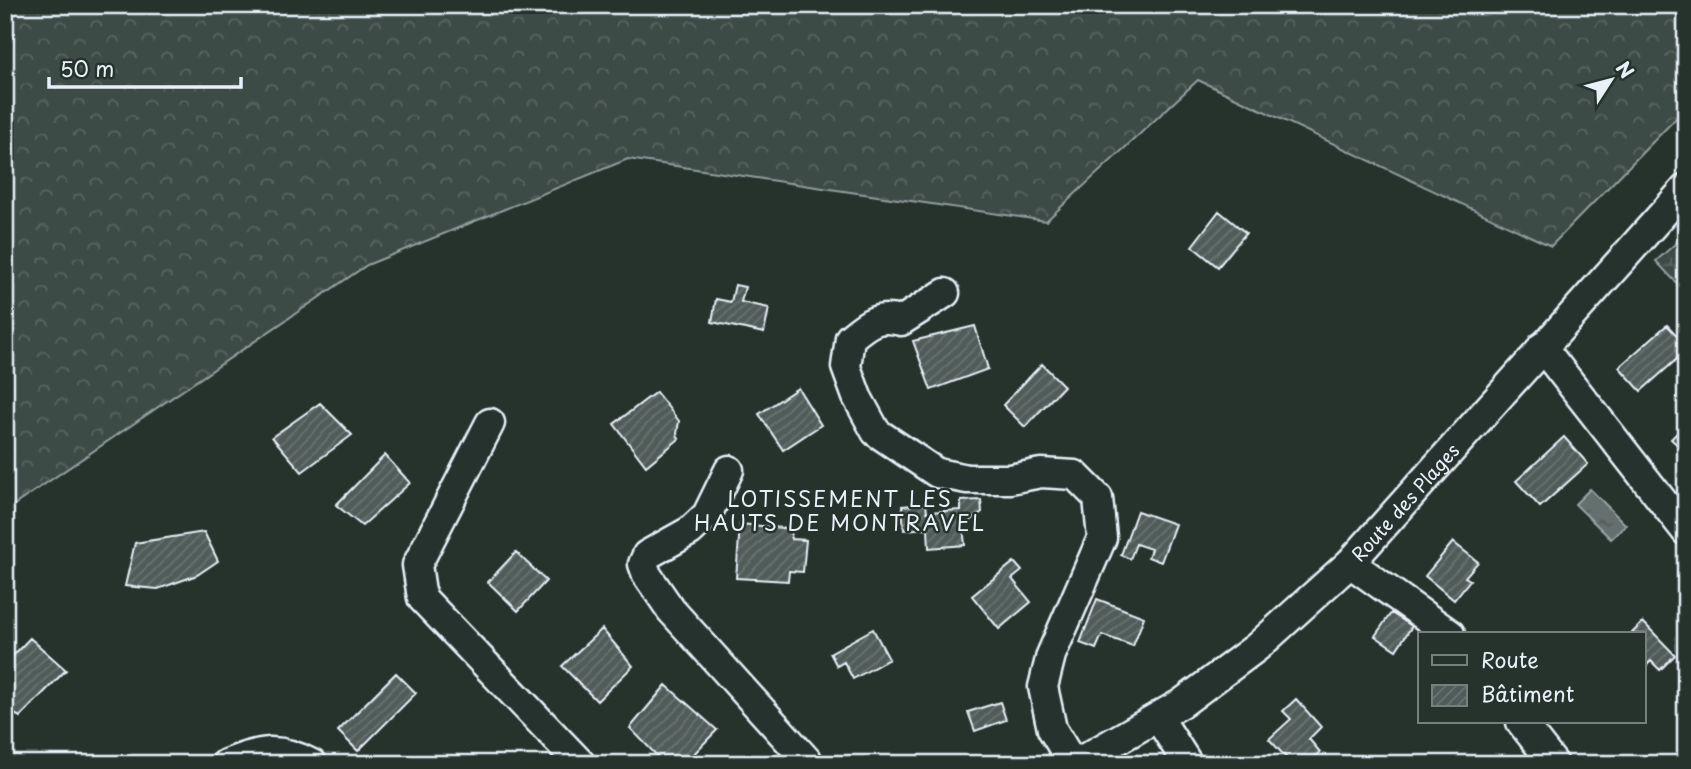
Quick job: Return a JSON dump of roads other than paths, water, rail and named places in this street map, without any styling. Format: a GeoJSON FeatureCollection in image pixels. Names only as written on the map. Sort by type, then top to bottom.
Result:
{"type":"FeatureCollection","features":[{"type":"Feature","properties":{"kind":"street","name":"Route des Plages"},"geometry":{"type":"LineString","coordinates":[[1074,764],[1182,703],[1257,647],[1350,563],[1686,188]]}},
{"type":"Feature","properties":{"kind":"street"},"geometry":{"type":"LineString","coordinates":[[945,293],[901,321],[886,317],[869,323],[850,338],[846,367],[857,397],[876,432],[937,473],[967,479],[1010,479],[1041,472],[1075,475],[1098,498],[1102,538],[1051,655],[1043,687],[1052,729],[1074,764]]}},
{"type":"Feature","properties":{"kind":"street"},"geometry":{"type":"LineString","coordinates":[[1542,347],[1686,531]]}},
{"type":"Feature","properties":{"kind":"street"},"geometry":{"type":"LineString","coordinates":[[490,423],[417,565],[422,598],[581,764]]}},
{"type":"Feature","properties":{"kind":"street"},"geometry":{"type":"LineString","coordinates":[[729,470],[707,515],[690,531],[647,555],[643,564],[647,575],[671,610],[810,764]]}},
{"type":"Feature","properties":{"kind":"street"},"geometry":{"type":"LineString","coordinates":[[1350,563],[1447,632]]}},
{"type":"Feature","properties":{"kind":"street"},"geometry":{"type":"LineString","coordinates":[[1158,717],[1188,764]]}},
{"type":"Feature","properties":{"kind":"street"},"geometry":{"type":"LineString","coordinates":[[1523,724],[1554,764]]}},
{"type":"Feature","properties":{"kind":"street"},"geometry":{"type":"LineString","coordinates":[[226,764],[248,755],[283,751],[312,764]]}},
{"type":"Feature","properties":{"kind":"water"},"geometry":{"type":"Polygon","coordinates":[[[1590,489],[1626,525],[1611,539],[1575,504],[1590,489]]]}},
{"type":"Feature","properties":{"kind":"district","name":"LOTISSEMENT LES HAUTS DE MONTRAVEL"},"geometry":{"type":"Point","coordinates":[840,510]}}]}
